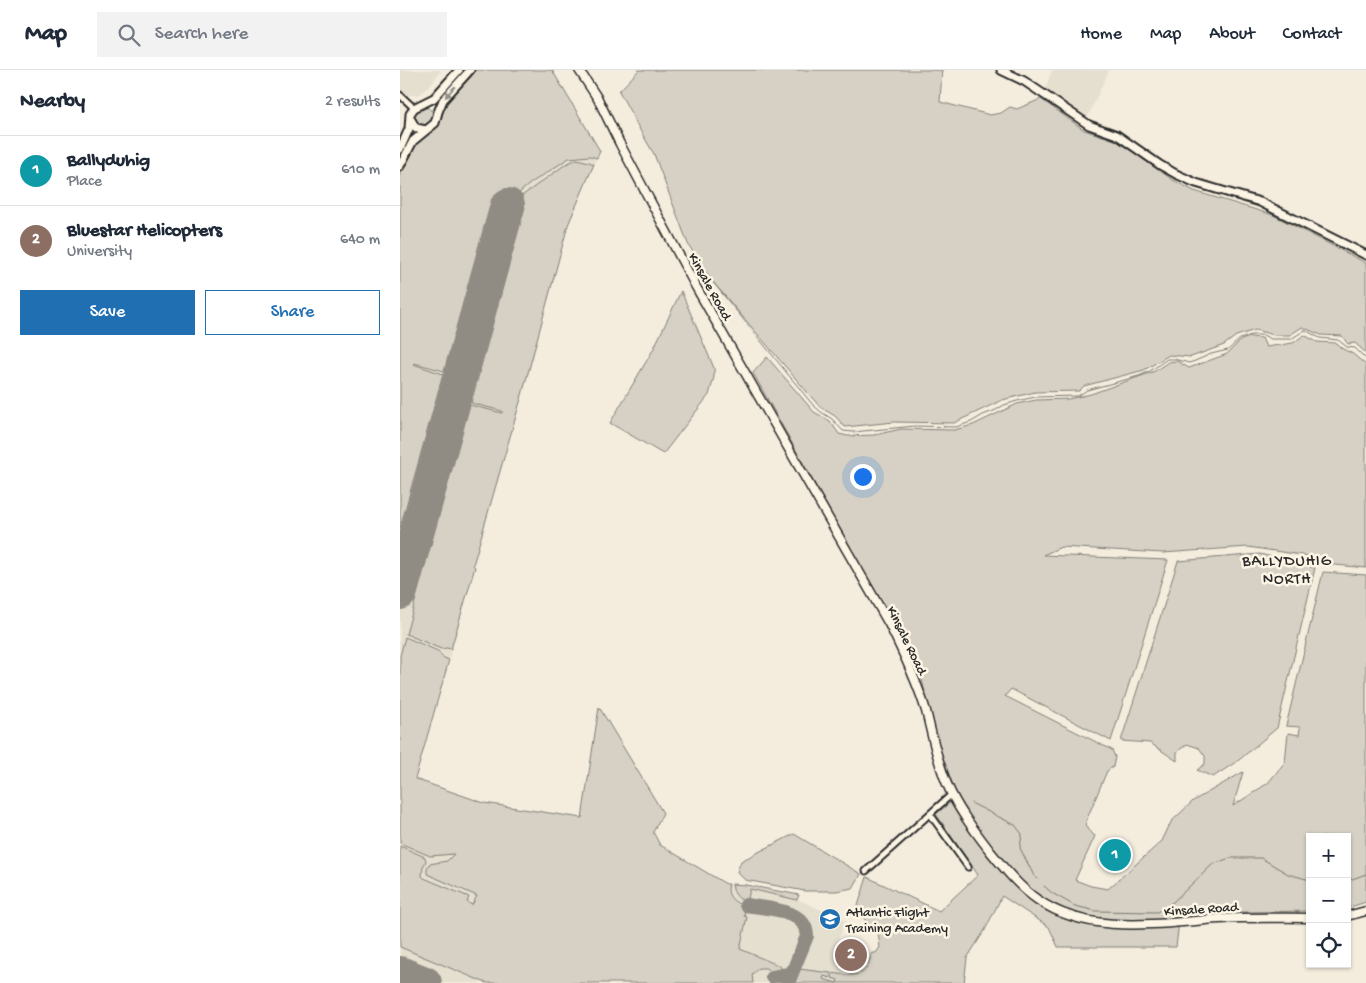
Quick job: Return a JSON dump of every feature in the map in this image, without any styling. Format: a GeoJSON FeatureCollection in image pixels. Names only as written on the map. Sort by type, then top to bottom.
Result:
{"type":"FeatureCollection","features":[{"type":"Feature","properties":{"kind":"main road","name":"Kinsale Road"},"geometry":{"type":"LineString","coordinates":[[574,70],[620,144]]}},
{"type":"Feature","properties":{"kind":"main road","name":"Kinsale Road"},"geometry":{"type":"LineString","coordinates":[[579,70],[598,99],[696,287],[889,624],[905,656],[921,697],[944,776],[952,794],[983,842],[1017,882],[1038,900],[1086,920],[1126,924],[1163,924],[1230,918],[1306,918]]}},
{"type":"Feature","properties":{"kind":"main road"},"geometry":{"type":"LineString","coordinates":[[1351,915],[1366,911]]}},
{"type":"Feature","properties":{"kind":"street"},"geometry":{"type":"LineString","coordinates":[[400,149],[409,129],[410,118],[414,108],[438,94],[459,70]]}},
{"type":"Feature","properties":{"kind":"street"},"geometry":{"type":"LineString","coordinates":[[400,166],[413,141],[434,126],[443,100],[470,70]]}},
{"type":"Feature","properties":{"kind":"street"},"geometry":{"type":"LineString","coordinates":[[1002,70],[1024,81],[1089,125],[1117,135],[1176,174],[1196,183],[1260,202],[1366,255]]}},
{"type":"Feature","properties":{"kind":"street"},"geometry":{"type":"LineString","coordinates":[[400,95],[414,108]]}},
{"type":"Feature","properties":{"kind":"street"},"geometry":{"type":"LineString","coordinates":[[424,103],[433,107],[437,118]]}},
{"type":"Feature","properties":{"kind":"street"},"geometry":{"type":"LineString","coordinates":[[410,118],[416,128],[426,130]]}},
{"type":"Feature","properties":{"kind":"street"},"geometry":{"type":"LineString","coordinates":[[866,871],[952,794]]}},
{"type":"Feature","properties":{"kind":"street"},"geometry":{"type":"LineString","coordinates":[[930,814],[968,867]]}},
{"type":"Feature","properties":{"kind":"shaded area"},"geometry":{"type":"Polygon","coordinates":[[[400,70],[441,70],[433,82],[419,95],[409,95],[402,103],[400,102],[400,70]]]}},
{"type":"Feature","properties":{"kind":"shaded area"},"geometry":{"type":"Polygon","coordinates":[[[474,70],[552,70],[600,151],[597,158],[590,156],[569,158],[531,183],[508,202],[492,198],[444,371],[413,364],[443,374],[400,528],[400,174],[413,147],[437,126],[445,103],[474,70]]]}},
{"type":"Feature","properties":{"kind":"shaded area"},"geometry":{"type":"Polygon","coordinates":[[[552,70],[600,151],[568,225],[530,369],[473,565],[475,567],[415,779],[406,830],[726,884],[742,885],[797,899],[846,921],[837,942],[876,953],[884,983],[400,983],[400,249],[552,70]]]}},
{"type":"Feature","properties":{"kind":"shaded area"},"geometry":{"type":"Polygon","coordinates":[[[639,70],[942,70],[940,102],[990,115],[1001,113],[1010,107],[1017,109],[1041,99],[1084,130],[1118,141],[1173,180],[1194,191],[1273,215],[1366,263],[1366,353],[1355,343],[1348,344],[1342,336],[1321,335],[1302,327],[1290,335],[1274,335],[1255,330],[1236,336],[1224,345],[1191,357],[1169,355],[1144,370],[1084,386],[1079,391],[1035,392],[1002,400],[954,423],[894,422],[845,427],[835,416],[820,407],[712,281],[688,244],[654,154],[619,91],[639,70]]]}},
{"type":"Feature","properties":{"kind":"shaded area"},"geometry":{"type":"Polygon","coordinates":[[[1052,70],[1109,70],[1085,123],[1043,95],[1052,70]]]}},
{"type":"Feature","properties":{"kind":"shaded area"},"geometry":{"type":"Polygon","coordinates":[[[424,107],[431,110],[434,117],[431,124],[424,127],[417,124],[414,117],[417,110],[424,107]]]}},
{"type":"Feature","properties":{"kind":"shaded area"},"geometry":{"type":"Polygon","coordinates":[[[577,159],[594,164],[568,225],[451,649],[441,649],[406,634],[470,405],[502,413],[502,411],[471,403],[525,207],[512,203],[566,164],[577,159]]]}},
{"type":"Feature","properties":{"kind":"shaded area"},"geometry":{"type":"Polygon","coordinates":[[[681,291],[714,368],[714,377],[709,395],[663,454],[610,423],[653,350],[681,291]]]}},
{"type":"Feature","properties":{"kind":"shaded area"},"geometry":{"type":"Polygon","coordinates":[[[1304,335],[1317,342],[1336,343],[1366,365],[1366,568],[1325,564],[1315,557],[1248,547],[1163,553],[1061,547],[1043,555],[1168,560],[1111,741],[1011,689],[1005,696],[1112,750],[1115,757],[1113,767],[1107,771],[1086,821],[1087,829],[1095,836],[1075,880],[1091,886],[1108,889],[1162,841],[1171,822],[1193,801],[1243,772],[1233,806],[1268,783],[1285,762],[1288,733],[1299,735],[1300,727],[1286,726],[1323,572],[1366,575],[1366,902],[1351,907],[1351,833],[1306,833],[1306,911],[1180,913],[1176,947],[1058,947],[1049,927],[1002,896],[985,930],[967,958],[964,983],[837,983],[838,980],[832,978],[833,973],[851,975],[863,972],[872,953],[876,953],[880,947],[878,932],[865,920],[857,909],[867,877],[939,911],[978,875],[936,814],[957,797],[933,729],[921,675],[753,373],[767,357],[814,412],[830,421],[839,434],[848,436],[874,435],[901,429],[954,430],[973,425],[1017,404],[1036,400],[1068,399],[1091,394],[1155,371],[1168,362],[1177,361],[1189,368],[1227,354],[1241,340],[1250,337],[1262,338],[1266,347],[1293,343],[1304,335]]]}},
{"type":"Feature","properties":{"kind":"shaded area"},"geometry":{"type":"Polygon","coordinates":[[[1260,554],[1315,568],[1277,728],[1239,760],[1213,777],[1197,770],[1205,764],[1205,756],[1199,748],[1187,744],[1177,752],[1177,761],[1150,743],[1121,741],[1178,561],[1260,554]]]}},
{"type":"Feature","properties":{"kind":"shaded area"},"geometry":{"type":"Polygon","coordinates":[[[405,637],[438,651],[442,657],[449,660],[415,779],[484,803],[582,818],[599,707],[663,813],[653,832],[660,845],[729,884],[728,892],[732,899],[746,906],[744,916],[747,917],[740,949],[780,966],[784,972],[772,974],[766,968],[759,968],[752,974],[753,983],[486,983],[400,947],[400,846],[425,857],[426,861],[422,876],[424,878],[469,897],[467,902],[472,905],[477,896],[427,874],[429,864],[447,861],[454,854],[430,856],[400,843],[400,656],[405,637]]]}},
{"type":"Feature","properties":{"kind":"shaded area"},"geometry":{"type":"Polygon","coordinates":[[[794,834],[861,874],[853,888],[836,891],[805,891],[745,880],[737,872],[741,861],[794,834]]]}},
{"type":"Feature","properties":{"kind":"shaded area"},"geometry":{"type":"Polygon","coordinates":[[[732,884],[799,895],[797,900],[750,889],[747,903],[736,896],[732,884]]]}},
{"type":"Feature","properties":{"kind":"shaded area"},"geometry":{"type":"Polygon","coordinates":[[[799,969],[831,973],[830,978],[824,976],[823,979],[837,983],[793,983],[799,969]]]}},
{"type":"Feature","properties":{"kind":"waterway"},"geometry":{"type":"LineString","coordinates":[[712,281],[813,405],[832,419],[843,431],[853,432],[915,426],[956,427],[1017,401],[1035,397],[1078,396],[1087,390],[1139,376],[1167,359],[1189,363],[1211,354],[1228,350],[1240,339],[1251,335],[1263,335],[1271,339],[1291,339],[1305,330],[1320,338],[1338,340],[1347,347],[1355,348],[1366,359]]}},
{"type":"Feature","properties":{"kind":"waterway"},"geometry":{"type":"LineString","coordinates":[[971,803],[1015,825],[1022,834],[1020,848],[1034,876],[1038,879]]}},
{"type":"Feature","properties":{"kind":"waterway"},"geometry":{"type":"LineString","coordinates":[[1044,886],[1052,893],[1075,906],[1096,911],[1157,912],[1173,902],[1213,864],[1230,858],[1261,858],[1288,874],[1306,879]]}},
{"type":"Feature","properties":{"kind":"waterway"},"geometry":{"type":"LineString","coordinates":[[1351,880],[1366,874]]}},
{"type":"Feature","properties":{"kind":"taxiway"},"geometry":{"type":"LineString","coordinates":[[746,905],[774,909],[793,915],[805,927],[807,936],[788,983]]}},
{"type":"Feature","properties":{"kind":"taxiway"},"geometry":{"type":"LineString","coordinates":[[772,977],[792,973]]}},
{"type":"Feature","properties":{"kind":"runway"},"geometry":{"type":"LineString","coordinates":[[400,593],[508,205]]}},
{"type":"Feature","properties":{"kind":"runway"},"geometry":{"type":"LineString","coordinates":[[400,973],[425,983]]}},
{"type":"Feature","properties":{"kind":"place","name":"Ballyduhig"},"geometry":{"type":"Point","coordinates":[1115,855]}},
{"type":"Feature","properties":{"kind":"place","name":"Atlantic Flight Training Academy"},"geometry":{"type":"Point","coordinates":[830,919]}},
{"type":"Feature","properties":{"kind":"place","name":"Bluestar Helicopters"},"geometry":{"type":"Point","coordinates":[851,955]}},
{"type":"Feature","properties":{"kind":"district","name":"BALLYDUHIG NORTH"},"geometry":{"type":"Point","coordinates":[1287,568]}}]}
